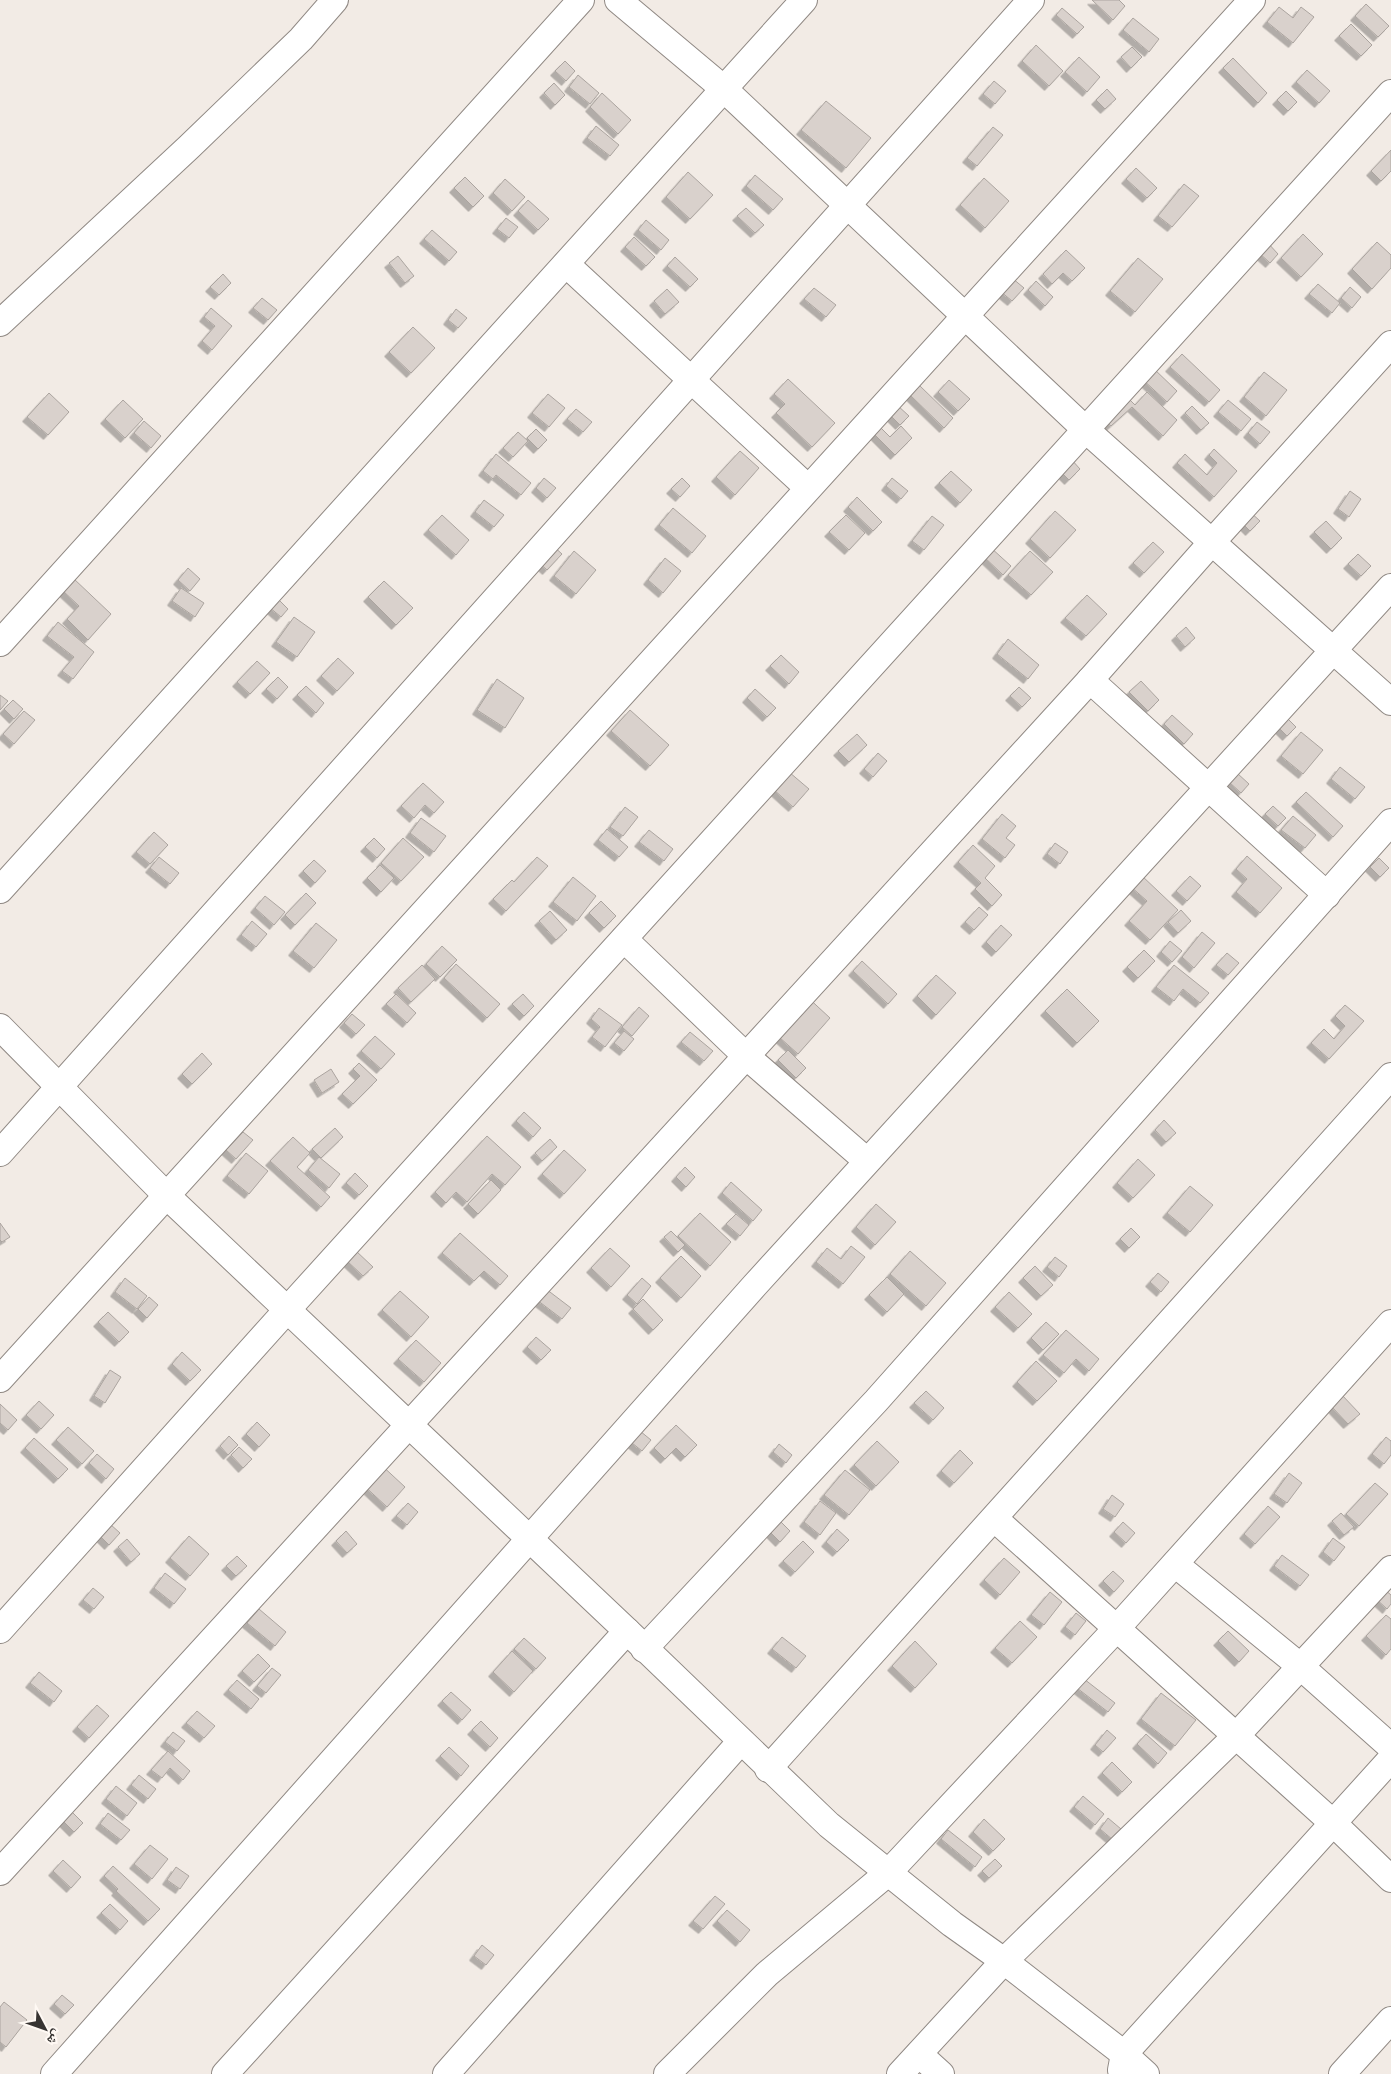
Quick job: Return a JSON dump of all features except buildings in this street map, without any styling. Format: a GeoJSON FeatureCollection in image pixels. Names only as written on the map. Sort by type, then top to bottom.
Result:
{"type":"FeatureCollection","features":[{"type":"Feature","properties":{"kind":"street"},"geometry":{"type":"LineString","coordinates":[[0,322],[189,147],[301,39],[335,0]]}},
{"type":"Feature","properties":{"kind":"street"},"geometry":{"type":"LineString","coordinates":[[0,643],[581,0]]}},
{"type":"Feature","properties":{"kind":"street"},"geometry":{"type":"LineString","coordinates":[[618,0],[724,89],[966,314],[1085,429],[1391,702]]}},
{"type":"Feature","properties":{"kind":"street"},"geometry":{"type":"LineString","coordinates":[[0,890],[804,0]]}},
{"type":"Feature","properties":{"kind":"street"},"geometry":{"type":"LineString","coordinates":[[0,1153],[1031,0]]}},
{"type":"Feature","properties":{"kind":"street"},"geometry":{"type":"LineString","coordinates":[[0,1378],[1252,0]]}},
{"type":"Feature","properties":{"kind":"street"},"geometry":{"type":"LineString","coordinates":[[0,1630],[286,1310],[1391,93]]}},
{"type":"Feature","properties":{"kind":"street"},"geometry":{"type":"LineString","coordinates":[[566,264],[808,488]]}},
{"type":"Feature","properties":{"kind":"street"},"geometry":{"type":"LineString","coordinates":[[0,1872],[1090,680],[1391,344]]}},
{"type":"Feature","properties":{"kind":"street"},"geometry":{"type":"LineString","coordinates":[[54,2074],[754,1285],[1391,587]]}},
{"type":"Feature","properties":{"kind":"street"},"geometry":{"type":"LineString","coordinates":[[1090,680],[1327,895]]}},
{"type":"Feature","properties":{"kind":"street"},"geometry":{"type":"LineString","coordinates":[[225,2074],[636,1640],[876,1401],[1391,822]]}},
{"type":"Feature","properties":{"kind":"street"},"geometry":{"type":"LineString","coordinates":[[624,939],[746,1056],[867,1161]]}},
{"type":"Feature","properties":{"kind":"street"},"geometry":{"type":"LineString","coordinates":[[0,1027],[167,1196],[829,1825],[952,1924],[1004,1961],[1122,2064],[1146,2074]]}},
{"type":"Feature","properties":{"kind":"street"},"geometry":{"type":"LineString","coordinates":[[768,1769],[995,1519],[1391,1076]]}},
{"type":"Feature","properties":{"kind":"street"},"geometry":{"type":"LineString","coordinates":[[667,2074],[767,1974],[889,1872],[1175,1564],[1391,1323]]}},
{"type":"Feature","properties":{"kind":"street"},"geometry":{"type":"LineString","coordinates":[[995,1519],[1333,1823],[1391,1879]]}},
{"type":"Feature","properties":{"kind":"street"},"geometry":{"type":"LineString","coordinates":[[1175,1564],[1300,1666],[1391,1748]]}},
{"type":"Feature","properties":{"kind":"street"},"geometry":{"type":"LineString","coordinates":[[900,2074],[1004,1961],[1236,1736],[1391,1570]]}},
{"type":"Feature","properties":{"kind":"street"},"geometry":{"type":"LineString","coordinates":[[446,2074],[741,1741]]}},
{"type":"Feature","properties":{"kind":"street"},"geometry":{"type":"LineString","coordinates":[[1122,2064],[1391,1759]]}},
{"type":"Feature","properties":{"kind":"street"},"geometry":{"type":"LineString","coordinates":[[1342,2074],[1391,2020]]}},
{"type":"Feature","properties":{"kind":"street"},"geometry":{"type":"LineString","coordinates":[[919,2054],[941,2074]]}}]}
